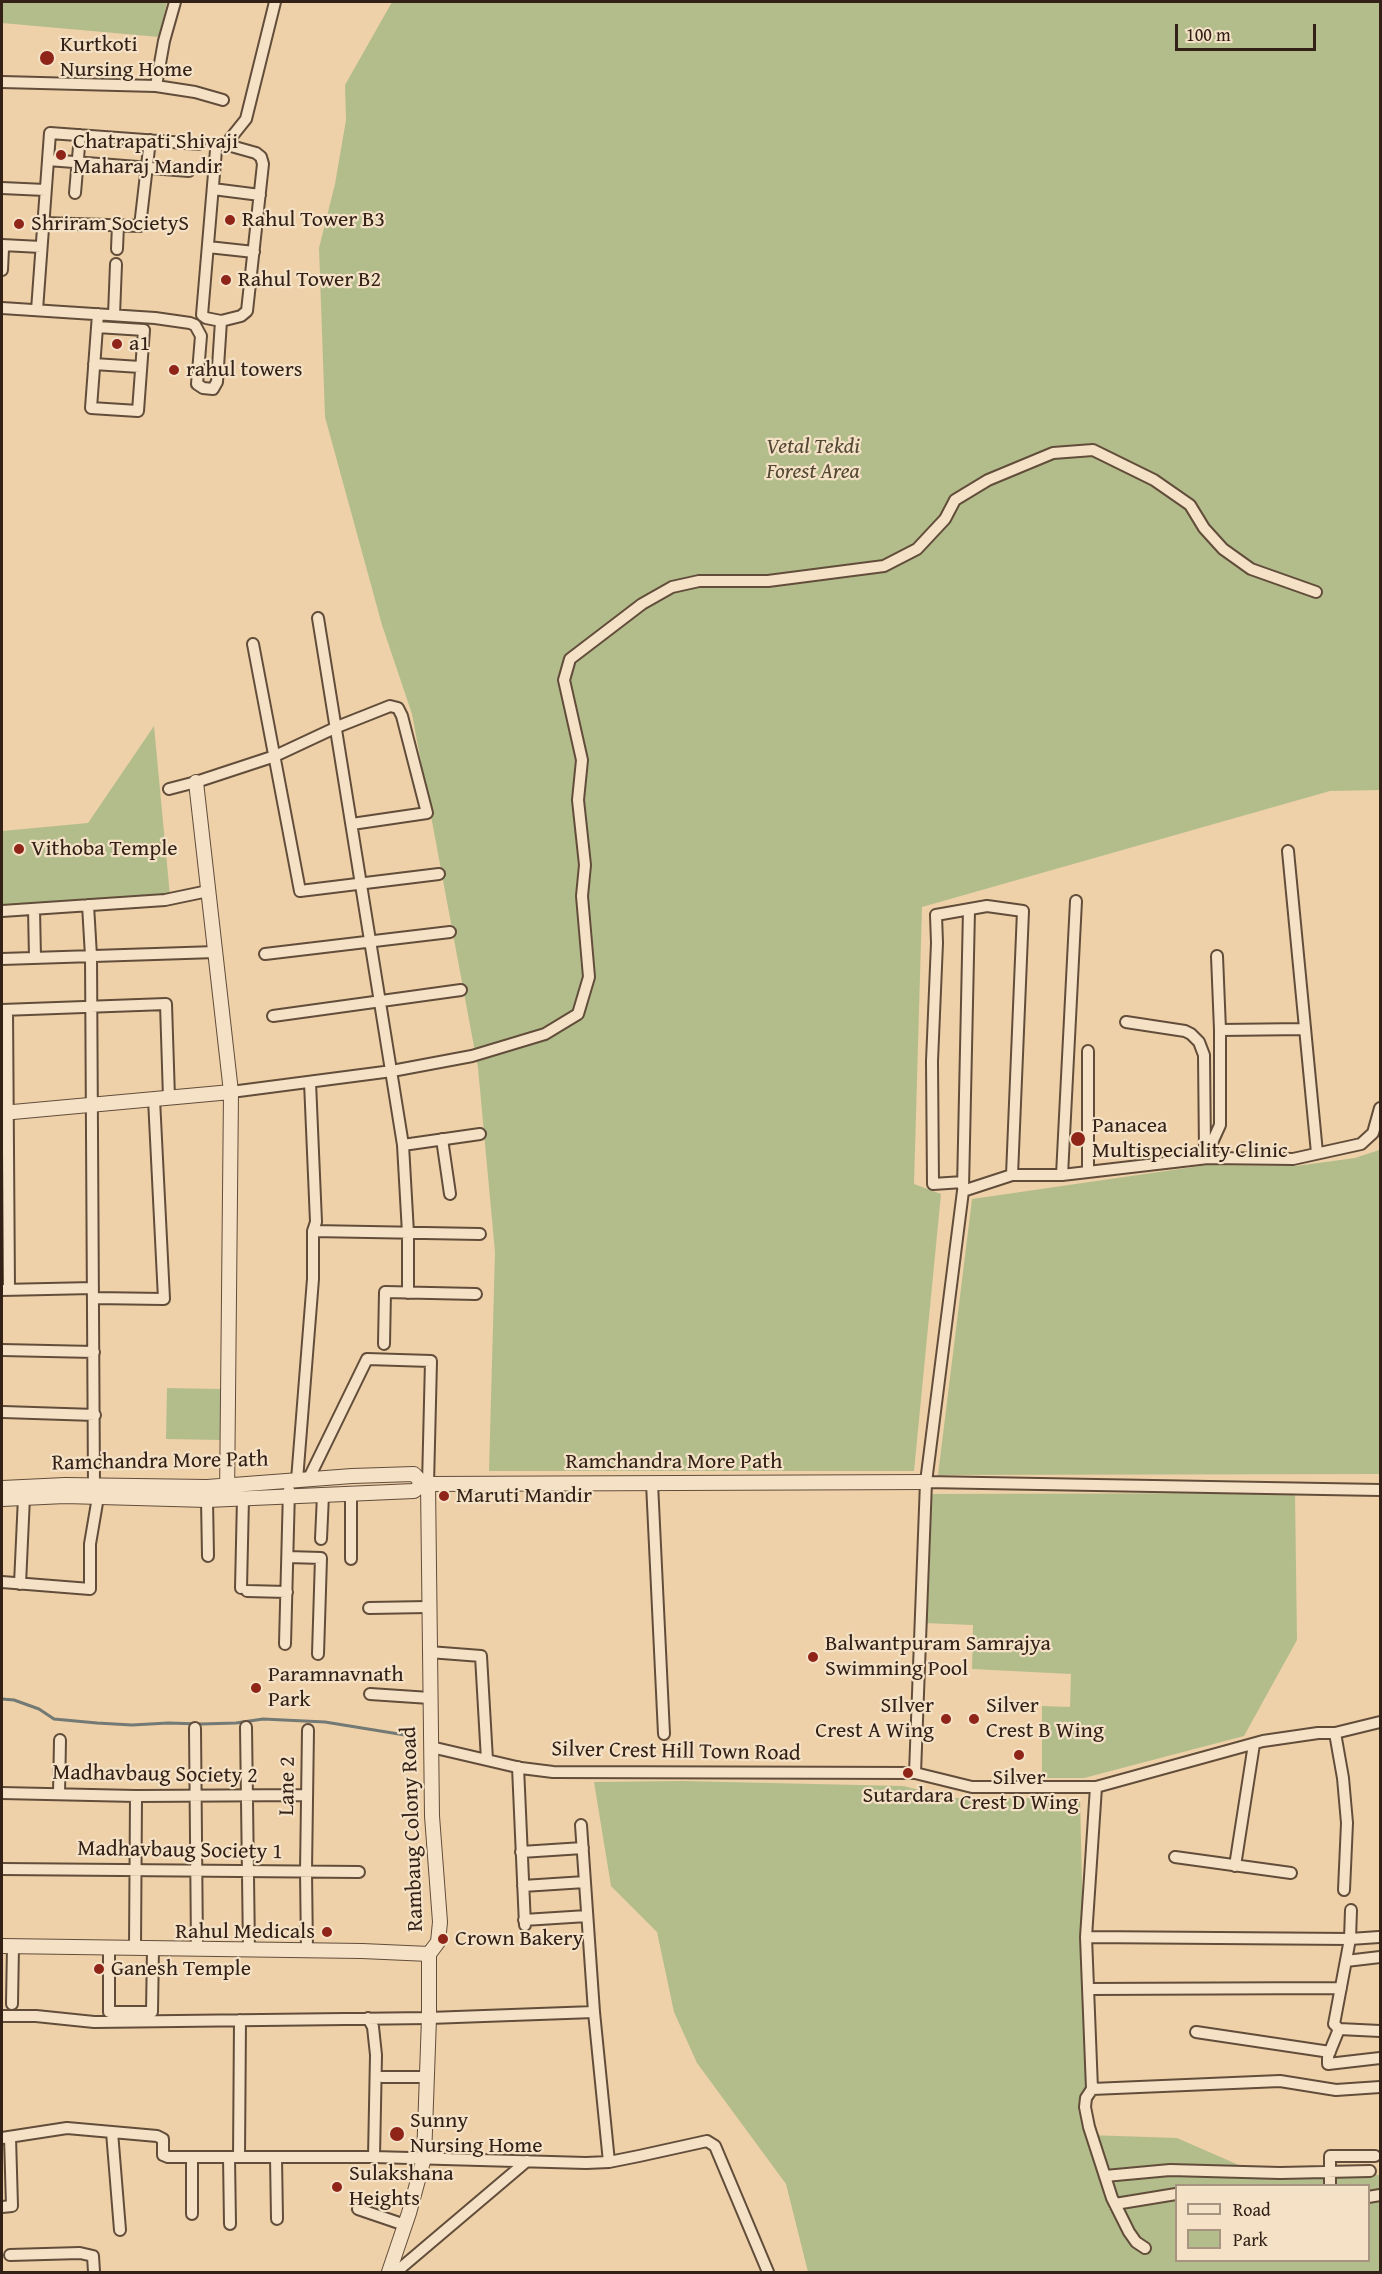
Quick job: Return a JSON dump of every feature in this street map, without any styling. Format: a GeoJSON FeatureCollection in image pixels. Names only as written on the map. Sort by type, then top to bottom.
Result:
{"type":"FeatureCollection","features":[{"type":"Feature","properties":{"kind":"street"},"geometry":{"type":"LineString","coordinates":[[156,86],[164,41],[175,2]]}},
{"type":"Feature","properties":{"kind":"street"},"geometry":{"type":"LineString","coordinates":[[230,139],[246,119],[275,2]]}},
{"type":"Feature","properties":{"kind":"street"},"geometry":{"type":"LineString","coordinates":[[2,82],[156,86],[195,92],[222,100]]}},
{"type":"Feature","properties":{"kind":"street"},"geometry":{"type":"LineString","coordinates":[[37,310],[50,133],[199,144]]}},
{"type":"Feature","properties":{"kind":"street"},"geometry":{"type":"LineString","coordinates":[[75,193],[80,135]]}},
{"type":"Feature","properties":{"kind":"street"},"geometry":{"type":"LineString","coordinates":[[43,223],[140,226],[150,140]]}},
{"type":"Feature","properties":{"kind":"street"},"geometry":{"type":"LineString","coordinates":[[224,144],[256,153],[261,157],[263,164],[247,311],[241,316],[221,321],[202,315],[213,189],[218,145],[224,144]]}},
{"type":"Feature","properties":{"kind":"street"},"geometry":{"type":"LineString","coordinates":[[48,160],[189,171]]}},
{"type":"Feature","properties":{"kind":"street"},"geometry":{"type":"LineString","coordinates":[[2,188],[45,190]]}},
{"type":"Feature","properties":{"kind":"street"},"geometry":{"type":"LineString","coordinates":[[213,189],[260,195]]}},
{"type":"Feature","properties":{"kind":"street"},"geometry":{"type":"LineString","coordinates":[[117,249],[118,225]]}},
{"type":"Feature","properties":{"kind":"street"},"geometry":{"type":"LineString","coordinates":[[2,270],[2,245],[41,247]]}},
{"type":"Feature","properties":{"kind":"street"},"geometry":{"type":"LineString","coordinates":[[207,247],[254,252]]}},
{"type":"Feature","properties":{"kind":"street"},"geometry":{"type":"LineString","coordinates":[[114,315],[116,264]]}},
{"type":"Feature","properties":{"kind":"street"},"geometry":{"type":"LineString","coordinates":[[2,308],[147,317],[195,325],[201,336],[197,384],[202,388],[213,389],[217,382],[221,321]]}},
{"type":"Feature","properties":{"kind":"street"},"geometry":{"type":"LineString","coordinates":[[97,327],[144,330],[138,411],[91,408],[94,364],[98,314]]}},
{"type":"Feature","properties":{"kind":"street"},"geometry":{"type":"LineString","coordinates":[[94,364],[140,367]]}},
{"type":"Feature","properties":{"kind":"street"},"geometry":{"type":"LineString","coordinates":[[4,1113],[231,1092],[392,1071],[472,1056],[545,1034],[578,1014],[589,977],[582,896],[585,865],[578,800],[582,760],[564,680],[570,659],[642,604],[672,587],[699,581],[768,581],[884,566],[917,549],[945,519],[955,500],[988,480],[1053,453],[1093,450],[1154,480],[1190,505],[1204,528],[1223,549],[1251,569],[1316,592]]}},
{"type":"Feature","properties":{"kind":"street"},"geometry":{"type":"LineString","coordinates":[[318,618],[403,1144],[408,1233],[408,1293]]}},
{"type":"Feature","properties":{"kind":"street"},"geometry":{"type":"LineString","coordinates":[[252,644],[300,891],[439,874]]}},
{"type":"Feature","properties":{"kind":"street"},"geometry":{"type":"LineString","coordinates":[[169,789],[274,756],[390,706],[398,708],[427,813],[352,824]]}},
{"type":"Feature","properties":{"kind":"street"},"geometry":{"type":"LineString","coordinates":[[196,782],[231,1092],[227,1492]]}},
{"type":"Feature","properties":{"kind":"street"},"geometry":{"type":"LineString","coordinates":[[1288,851],[1317,1153]]}},
{"type":"Feature","properties":{"kind":"street"},"geometry":{"type":"LineString","coordinates":[[2,911],[165,900],[207,891]]}},
{"type":"Feature","properties":{"kind":"street"},"geometry":{"type":"LineString","coordinates":[[1062,1175],[1076,901]]}},
{"type":"Feature","properties":{"kind":"street"},"geometry":{"type":"LineString","coordinates":[[2,1582],[90,1589],[90,1544],[96,1491],[91,956],[88,905]]}},
{"type":"Feature","properties":{"kind":"street"},"geometry":{"type":"LineString","coordinates":[[1012,1175],[1023,911],[987,906],[936,915],[932,1061],[933,1184],[963,1187],[1012,1175],[1062,1175],[1205,1158],[1293,1159],[1361,1144],[1373,1133],[1380,1108]]}},
{"type":"Feature","properties":{"kind":"street"},"geometry":{"type":"LineString","coordinates":[[34,909],[35,958]]}},
{"type":"Feature","properties":{"kind":"street"},"geometry":{"type":"LineString","coordinates":[[915,1773],[926,1482],[963,1187],[969,910]]}},
{"type":"Feature","properties":{"kind":"street"},"geometry":{"type":"LineString","coordinates":[[265,954],[450,932]]}},
{"type":"Feature","properties":{"kind":"street"},"geometry":{"type":"LineString","coordinates":[[2,959],[216,952]]}},
{"type":"Feature","properties":{"kind":"street"},"geometry":{"type":"LineString","coordinates":[[1205,1158],[1220,1125],[1217,956]]}},
{"type":"Feature","properties":{"kind":"street"},"geometry":{"type":"LineString","coordinates":[[273,1016],[461,990]]}},
{"type":"Feature","properties":{"kind":"street"},"geometry":{"type":"LineString","coordinates":[[154,1099],[164,1299],[94,1293],[5,1290],[4,1010],[166,1004],[169,1098]]}},
{"type":"Feature","properties":{"kind":"street"},"geometry":{"type":"LineString","coordinates":[[1126,1022],[1185,1031],[1198,1042],[1204,1055],[1205,1158]]}},
{"type":"Feature","properties":{"kind":"street"},"geometry":{"type":"LineString","coordinates":[[1220,1030],[1305,1029]]}},
{"type":"Feature","properties":{"kind":"street"},"geometry":{"type":"LineString","coordinates":[[1088,1052],[1088,1172]]}},
{"type":"Feature","properties":{"kind":"street"},"geometry":{"type":"LineString","coordinates":[[298,1480],[313,1279],[313,1231],[316,1222],[310,1082]]}},
{"type":"Feature","properties":{"kind":"street"},"geometry":{"type":"LineString","coordinates":[[403,1144],[480,1134]]}},
{"type":"Feature","properties":{"kind":"street"},"geometry":{"type":"LineString","coordinates":[[442,1139],[450,1194]]}},
{"type":"Feature","properties":{"kind":"street"},"geometry":{"type":"LineString","coordinates":[[313,1231],[480,1234]]}},
{"type":"Feature","properties":{"kind":"street"},"geometry":{"type":"LineString","coordinates":[[384,1344],[385,1292],[476,1294]]}},
{"type":"Feature","properties":{"kind":"street"},"geometry":{"type":"LineString","coordinates":[[2,1350],[94,1352]]}},
{"type":"Feature","properties":{"kind":"street"},"geometry":{"type":"LineString","coordinates":[[285,1644],[289,1496],[367,1359],[431,1361],[426,1484]]}},
{"type":"Feature","properties":{"kind":"street"},"geometry":{"type":"LineString","coordinates":[[3,1412],[95,1415]]}},
{"type":"Feature","properties":{"kind":"street","name":"Ramchandra More Path"},"geometry":{"type":"LineString","coordinates":[[2,1488],[96,1491],[207,1500],[227,1492],[298,1480],[414,1474],[426,1484]]}},
{"type":"Feature","properties":{"kind":"street"},"geometry":{"type":"LineString","coordinates":[[926,1482],[1380,1490]]}},
{"type":"Feature","properties":{"kind":"street","name":"Ramchandra More Path"},"geometry":{"type":"LineString","coordinates":[[2,1499],[96,1491],[207,1487],[243,1498],[414,1491],[426,1484],[926,1482]]}},
{"type":"Feature","properties":{"kind":"street"},"geometry":{"type":"LineString","coordinates":[[652,1483],[664,1734]]}},
{"type":"Feature","properties":{"kind":"street","name":"Rambaug Colony Road"},"geometry":{"type":"LineString","coordinates":[[388,2272],[405,2225],[424,2158],[429,1954],[438,1942],[440,1922],[432,1816],[426,1484]]}},
{"type":"Feature","properties":{"kind":"street"},"geometry":{"type":"LineString","coordinates":[[351,1494],[351,1559]]}},
{"type":"Feature","properties":{"kind":"street"},"geometry":{"type":"LineString","coordinates":[[321,1539],[323,1495]]}},
{"type":"Feature","properties":{"kind":"street"},"geometry":{"type":"LineString","coordinates":[[20,1584],[24,1497]]}},
{"type":"Feature","properties":{"kind":"street"},"geometry":{"type":"LineString","coordinates":[[243,1498],[244,1590],[287,1592]]}},
{"type":"Feature","properties":{"kind":"street"},"geometry":{"type":"LineString","coordinates":[[207,1500],[208,1556]]}},
{"type":"Feature","properties":{"kind":"street"},"geometry":{"type":"LineString","coordinates":[[288,1557],[321,1558],[318,1654]]}},
{"type":"Feature","properties":{"kind":"street"},"geometry":{"type":"LineString","coordinates":[[369,1608],[428,1607]]}},
{"type":"Feature","properties":{"kind":"street"},"geometry":{"type":"LineString","coordinates":[[429,1652],[481,1656],[488,1760]]}},
{"type":"Feature","properties":{"kind":"street"},"geometry":{"type":"LineString","coordinates":[[370,1694],[430,1698]]}},
{"type":"Feature","properties":{"kind":"street","name":"Silver Crest Hill Town Road"},"geometry":{"type":"LineString","coordinates":[[431,1747],[518,1767],[553,1772],[915,1773],[972,1787],[1096,1787],[1254,1744],[1318,1733],[1335,1733],[1380,1722]]}},
{"type":"Feature","properties":{"kind":"street"},"geometry":{"type":"LineString","coordinates":[[246,1727],[249,1950]]}},
{"type":"Feature","properties":{"kind":"street"},"geometry":{"type":"LineString","coordinates":[[195,1728],[197,1949]]}},
{"type":"Feature","properties":{"kind":"street","name":"Lane 2"},"geometry":{"type":"LineString","coordinates":[[307,1951],[308,1730]]}},
{"type":"Feature","properties":{"kind":"street"},"geometry":{"type":"LineString","coordinates":[[1335,1733],[1343,1779],[1347,1823],[1344,1890]]}},
{"type":"Feature","properties":{"kind":"street"},"geometry":{"type":"LineString","coordinates":[[59,1794],[60,1740]]}},
{"type":"Feature","properties":{"kind":"street"},"geometry":{"type":"LineString","coordinates":[[1235,1866],[1254,1744]]}},
{"type":"Feature","properties":{"kind":"street"},"geometry":{"type":"LineString","coordinates":[[518,1767],[525,1923],[587,1916]]}},
{"type":"Feature","properties":{"kind":"street"},"geometry":{"type":"LineString","coordinates":[[1096,1787],[1086,1937],[1092,2089],[1086,2098],[1085,2107],[1115,2204],[1129,2232],[1136,2242],[1145,2248]]}},
{"type":"Feature","properties":{"kind":"street","name":"Madhavbaug Society 2"},"geometry":{"type":"LineString","coordinates":[[2,1793],[246,1797],[307,1795]]}},
{"type":"Feature","properties":{"kind":"street"},"geometry":{"type":"LineString","coordinates":[[135,1948],[136,1796]]}},
{"type":"Feature","properties":{"kind":"street"},"geometry":{"type":"LineString","coordinates":[[581,1825],[594,2012],[609,2162]]}},
{"type":"Feature","properties":{"kind":"street"},"geometry":{"type":"LineString","coordinates":[[522,1852],[583,1848]]}},
{"type":"Feature","properties":{"kind":"street"},"geometry":{"type":"LineString","coordinates":[[1175,1857],[1291,1873]]}},
{"type":"Feature","properties":{"kind":"street","name":"Madhavbaug Society 1"},"geometry":{"type":"LineString","coordinates":[[2,1869],[359,1872]]}},
{"type":"Feature","properties":{"kind":"street"},"geometry":{"type":"LineString","coordinates":[[523,1886],[585,1882]]}},
{"type":"Feature","properties":{"kind":"street"},"geometry":{"type":"LineString","coordinates":[[1351,1910],[1350,1939],[1334,2020],[1339,2029],[1380,2031]]}},
{"type":"Feature","properties":{"kind":"street"},"geometry":{"type":"LineString","coordinates":[[1086,1937],[1350,1939],[1379,1937]]}},
{"type":"Feature","properties":{"kind":"street"},"geometry":{"type":"LineString","coordinates":[[7,1946],[12,2004]]}},
{"type":"Feature","properties":{"kind":"street","name":"Rambaug Colony Road"},"geometry":{"type":"LineString","coordinates":[[7,1946],[429,1954]]}},
{"type":"Feature","properties":{"kind":"street"},"geometry":{"type":"LineString","coordinates":[[109,1947],[109,2012],[152,2012],[153,1948]]}},
{"type":"Feature","properties":{"kind":"street"},"geometry":{"type":"LineString","coordinates":[[1346,1961],[1380,1957]]}},
{"type":"Feature","properties":{"kind":"street"},"geometry":{"type":"LineString","coordinates":[[1088,1989],[1341,1988]]}},
{"type":"Feature","properties":{"kind":"street"},"geometry":{"type":"LineString","coordinates":[[2,2016],[36,2016],[94,2022],[429,2018],[594,2012]]}},
{"type":"Feature","properties":{"kind":"street"},"geometry":{"type":"LineString","coordinates":[[368,2018],[373,2027],[376,2055],[374,2157]]}},
{"type":"Feature","properties":{"kind":"street"},"geometry":{"type":"LineString","coordinates":[[230,2224],[240,2020]]}},
{"type":"Feature","properties":{"kind":"street"},"geometry":{"type":"LineString","coordinates":[[1339,2029],[1327,2061],[1328,2064],[1380,2058]]}},
{"type":"Feature","properties":{"kind":"street"},"geometry":{"type":"LineString","coordinates":[[1196,2032],[1330,2052]]}},
{"type":"Feature","properties":{"kind":"street"},"geometry":{"type":"LineString","coordinates":[[382,2077],[427,2077]]}},
{"type":"Feature","properties":{"kind":"street"},"geometry":{"type":"LineString","coordinates":[[1092,2089],[1280,2080],[1336,2090],[1380,2087]]}},
{"type":"Feature","properties":{"kind":"street"},"geometry":{"type":"LineString","coordinates":[[2,2207],[12,2206],[6,2137],[68,2128],[157,2136],[163,2139],[163,2155],[192,2157],[374,2157],[609,2162],[705,2140],[715,2146],[768,2272]]}},
{"type":"Feature","properties":{"kind":"street"},"geometry":{"type":"LineString","coordinates":[[112,2132],[120,2230]]}},
{"type":"Feature","properties":{"kind":"street"},"geometry":{"type":"LineString","coordinates":[[1330,2184],[1330,2156],[1375,2156]]}},
{"type":"Feature","properties":{"kind":"street"},"geometry":{"type":"LineString","coordinates":[[192,2157],[192,2214]]}},
{"type":"Feature","properties":{"kind":"street"},"geometry":{"type":"LineString","coordinates":[[276,2157],[277,2219]]}},
{"type":"Feature","properties":{"kind":"street"},"geometry":{"type":"LineString","coordinates":[[396,2272],[527,2161]]}},
{"type":"Feature","properties":{"kind":"street"},"geometry":{"type":"LineString","coordinates":[[1105,2176],[1170,2170],[1370,2171]]}},
{"type":"Feature","properties":{"kind":"street"},"geometry":{"type":"LineString","coordinates":[[1115,2204],[1175,2194]]}},
{"type":"Feature","properties":{"kind":"street"},"geometry":{"type":"LineString","coordinates":[[358,2209],[405,2225]]}},
{"type":"Feature","properties":{"kind":"street"},"geometry":{"type":"LineString","coordinates":[[10,2255],[80,2253],[93,2256],[94,2272]]}},
{"type":"Feature","properties":{"kind":"green space"},"geometry":{"type":"Polygon","coordinates":[[[2,2],[167,2],[159,37],[2,23],[2,2]]]}},
{"type":"Feature","properties":{"kind":"green space","name":"Vetal Tekdi Forest Area"},"geometry":{"type":"Polygon","coordinates":[[[392,2],[1380,2],[1380,790],[1330,791],[922,907],[914,1184],[941,1194],[914,1471],[489,1471],[495,1252],[478,1068],[412,714],[382,625],[325,417],[319,248],[335,184],[346,120],[345,85],[392,2]]]}},
{"type":"Feature","properties":{"kind":"green space"},"geometry":{"type":"Polygon","coordinates":[[[154,726],[170,896],[2,906],[2,831],[88,823],[154,726]]]}},
{"type":"Feature","properties":{"kind":"green space"},"geometry":{"type":"Polygon","coordinates":[[[1380,1146],[1380,1474],[938,1475],[972,1199],[1207,1165],[1296,1166],[1355,1158],[1379,1150],[1380,1146]]]}},
{"type":"Feature","properties":{"kind":"green space"},"geometry":{"type":"Polygon","coordinates":[[[167,1388],[222,1389],[221,1440],[166,1439],[167,1388]]]}},
{"type":"Feature","properties":{"kind":"green space"},"geometry":{"type":"Polygon","coordinates":[[[1295,1493],[1297,1640],[1244,1736],[1084,1778],[1042,1778],[1042,1706],[1070,1707],[1071,1674],[972,1669],[973,1625],[923,1623],[929,1494],[1295,1493]]]}},
{"type":"Feature","properties":{"kind":"green space"},"geometry":{"type":"Polygon","coordinates":[[[682,1781],[903,1786],[952,1798],[1080,1798],[1088,2135],[1177,2138],[1257,2173],[1380,2175],[1380,2272],[808,2272],[786,2184],[697,2063],[674,2012],[657,1932],[611,1886],[594,1782],[682,1781]]]}},
{"type":"Feature","properties":{"kind":"waterway"},"geometry":{"type":"LineString","coordinates":[[2,1699],[14,1700],[39,1709],[54,1719],[97,1723],[201,1724],[236,1723],[263,1719],[325,1722],[411,1736]]}},
{"type":"Feature","properties":{"kind":"place","name":"Kurtkoti Nursing Home"},"geometry":{"type":"Point","coordinates":[47,58]}},
{"type":"Feature","properties":{"kind":"place","name":"Chatrapati Shivaji Maharaj Mandir"},"geometry":{"type":"Point","coordinates":[61,155]}},
{"type":"Feature","properties":{"kind":"place","name":"Rahul Tower B3"},"geometry":{"type":"Point","coordinates":[230,220]}},
{"type":"Feature","properties":{"kind":"place","name":"Shriram SocietyS"},"geometry":{"type":"Point","coordinates":[19,224]}},
{"type":"Feature","properties":{"kind":"place","name":"Rahul Tower B2"},"geometry":{"type":"Point","coordinates":[226,280]}},
{"type":"Feature","properties":{"kind":"place","name":"a1"},"geometry":{"type":"Point","coordinates":[117,344]}},
{"type":"Feature","properties":{"kind":"place","name":"rahul towers"},"geometry":{"type":"Point","coordinates":[174,370]}},
{"type":"Feature","properties":{"kind":"place","name":"Vithoba Temple"},"geometry":{"type":"Point","coordinates":[19,849]}},
{"type":"Feature","properties":{"kind":"place","name":"Panacea Multispeciality Clinic"},"geometry":{"type":"Point","coordinates":[1078,1139]}},
{"type":"Feature","properties":{"kind":"place","name":"Maruti Mandir"},"geometry":{"type":"Point","coordinates":[444,1496]}},
{"type":"Feature","properties":{"kind":"place","name":"Balwantpuram Samrajya Swimming Pool"},"geometry":{"type":"Point","coordinates":[813,1657]}},
{"type":"Feature","properties":{"kind":"place","name":"Paramnavnath Park"},"geometry":{"type":"Point","coordinates":[256,1688]}},
{"type":"Feature","properties":{"kind":"place","name":"SIlver Crest A Wing"},"geometry":{"type":"Point","coordinates":[946,1719]}},
{"type":"Feature","properties":{"kind":"place","name":"Silver Crest B Wing"},"geometry":{"type":"Point","coordinates":[974,1719]}},
{"type":"Feature","properties":{"kind":"place","name":"Silver Crest D Wing"},"geometry":{"type":"Point","coordinates":[1019,1755]}},
{"type":"Feature","properties":{"kind":"place","name":"Sutardara"},"geometry":{"type":"Point","coordinates":[908,1773]}},
{"type":"Feature","properties":{"kind":"place","name":"Rahul Medicals"},"geometry":{"type":"Point","coordinates":[327,1932]}},
{"type":"Feature","properties":{"kind":"place","name":"Crown Bakery"},"geometry":{"type":"Point","coordinates":[443,1939]}},
{"type":"Feature","properties":{"kind":"place","name":"Ganesh Temple"},"geometry":{"type":"Point","coordinates":[99,1969]}},
{"type":"Feature","properties":{"kind":"place","name":"Sunny Nursing Home"},"geometry":{"type":"Point","coordinates":[397,2134]}},
{"type":"Feature","properties":{"kind":"place","name":"Sulakshana Heights"},"geometry":{"type":"Point","coordinates":[337,2187]}}]}
